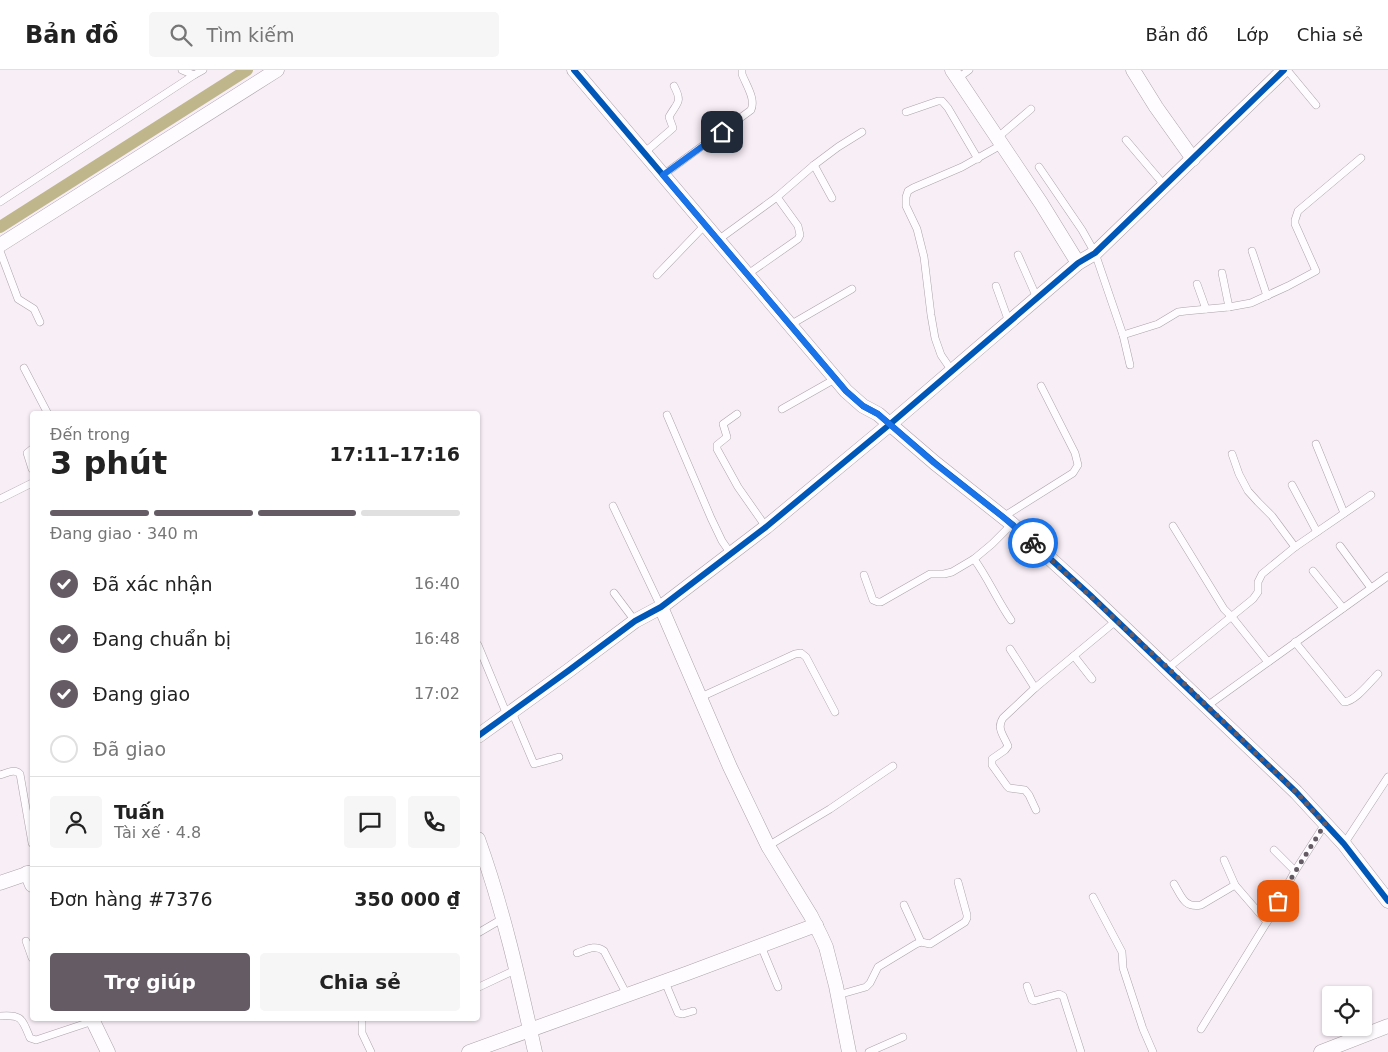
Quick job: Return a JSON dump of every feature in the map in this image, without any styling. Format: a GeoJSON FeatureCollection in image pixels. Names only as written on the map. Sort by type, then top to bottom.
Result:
{"type":"FeatureCollection","features":[{"type":"Feature","properties":{"kind":"street"},"geometry":{"type":"LineString","coordinates":[[0,245],[277,70]]}},
{"type":"Feature","properties":{"kind":"street"},"geometry":{"type":"LineString","coordinates":[[574,70],[846,391],[863,406],[878,414],[934,463],[1008,520],[1117,620],[1296,792],[1344,844],[1388,901]]}},
{"type":"Feature","properties":{"kind":"street"},"geometry":{"type":"LineString","coordinates":[[1133,70],[1156,107],[1193,159]]}},
{"type":"Feature","properties":{"kind":"street"},"geometry":{"type":"LineString","coordinates":[[480,735],[635,621],[661,607],[766,527],[1087,258],[1286,70]]}},
{"type":"Feature","properties":{"kind":"street"},"geometry":{"type":"LineString","coordinates":[[957,74],[1001,137],[1041,203],[1087,258]]}},
{"type":"Feature","properties":{"kind":"street"},"geometry":{"type":"LineString","coordinates":[[661,607],[730,767],[768,846],[816,925],[826,947],[850,1052]]}},
{"type":"Feature","properties":{"kind":"street"},"geometry":{"type":"LineString","coordinates":[[480,847],[517,969],[535,1052]]}},
{"type":"Feature","properties":{"kind":"street"},"geometry":{"type":"LineString","coordinates":[[0,883],[30,877]]}},
{"type":"Feature","properties":{"kind":"street"},"geometry":{"type":"LineString","coordinates":[[469,1052],[665,982],[816,925]]}},
{"type":"Feature","properties":{"kind":"street"},"geometry":{"type":"LineString","coordinates":[[92,1021],[108,1052]]}},
{"type":"Feature","properties":{"kind":"street"},"geometry":{"type":"LineString","coordinates":[[1321,1052],[1388,1026]]}},
{"type":"Feature","properties":{"kind":"lane"},"geometry":{"type":"LineString","coordinates":[[182,70],[194,75]]}},
{"type":"Feature","properties":{"kind":"lane"},"geometry":{"type":"LineString","coordinates":[[0,202],[204,70]]}},
{"type":"Feature","properties":{"kind":"lane"},"geometry":{"type":"LineString","coordinates":[[663,175],[750,110],[752,100],[742,70]]}},
{"type":"Feature","properties":{"kind":"lane"},"geometry":{"type":"LineString","coordinates":[[957,74],[969,70]]}},
{"type":"Feature","properties":{"kind":"lane"},"geometry":{"type":"LineString","coordinates":[[1286,70],[1316,105]]}},
{"type":"Feature","properties":{"kind":"lane"},"geometry":{"type":"LineString","coordinates":[[644,152],[672,130],[673,126],[669,117],[679,102],[679,96],[674,86]]}},
{"type":"Feature","properties":{"kind":"lane"},"geometry":{"type":"LineString","coordinates":[[906,112],[942,101],[978,159]]}},
{"type":"Feature","properties":{"kind":"lane"},"geometry":{"type":"LineString","coordinates":[[952,371],[941,355],[934,338],[924,256],[917,229],[905,202],[908,191],[978,159],[1031,109]]}},
{"type":"Feature","properties":{"kind":"lane"},"geometry":{"type":"LineString","coordinates":[[718,240],[777,197],[838,147],[862,132]]}},
{"type":"Feature","properties":{"kind":"lane"},"geometry":{"type":"LineString","coordinates":[[1126,140],[1165,186]]}},
{"type":"Feature","properties":{"kind":"lane"},"geometry":{"type":"LineString","coordinates":[[1123,335],[1158,324],[1178,312],[1229,307],[1251,302],[1316,271],[1295,224],[1296,215],[1298,210],[1361,158]]}},
{"type":"Feature","properties":{"kind":"lane"},"geometry":{"type":"LineString","coordinates":[[814,165],[832,198]]}},
{"type":"Feature","properties":{"kind":"lane"},"geometry":{"type":"LineString","coordinates":[[1039,167],[1082,230],[1087,258],[1123,335],[1130,365]]}},
{"type":"Feature","properties":{"kind":"lane"},"geometry":{"type":"LineString","coordinates":[[748,274],[798,239],[800,235],[798,226],[777,197]]}},
{"type":"Feature","properties":{"kind":"lane"},"geometry":{"type":"LineString","coordinates":[[657,275],[705,225]]}},
{"type":"Feature","properties":{"kind":"lane"},"geometry":{"type":"LineString","coordinates":[[0,251],[18,299],[34,309],[40,322]]}},
{"type":"Feature","properties":{"kind":"lane"},"geometry":{"type":"LineString","coordinates":[[1252,251],[1267,296]]}},
{"type":"Feature","properties":{"kind":"lane"},"geometry":{"type":"LineString","coordinates":[[1018,255],[1037,298]]}},
{"type":"Feature","properties":{"kind":"lane"},"geometry":{"type":"LineString","coordinates":[[1222,274],[1229,307]]}},
{"type":"Feature","properties":{"kind":"lane"},"geometry":{"type":"LineString","coordinates":[[1197,284],[1206,309]]}},
{"type":"Feature","properties":{"kind":"lane"},"geometry":{"type":"LineString","coordinates":[[996,286],[1009,322]]}},
{"type":"Feature","properties":{"kind":"lane"},"geometry":{"type":"LineString","coordinates":[[790,326],[852,289]]}},
{"type":"Feature","properties":{"kind":"lane"},"geometry":{"type":"LineString","coordinates":[[24,368],[46,411]]}},
{"type":"Feature","properties":{"kind":"lane"},"geometry":{"type":"LineString","coordinates":[[782,409],[835,379]]}},
{"type":"Feature","properties":{"kind":"lane"},"geometry":{"type":"LineString","coordinates":[[864,575],[873,600],[878,602],[904,590],[930,574],[949,574],[974,559],[992,544],[1008,520],[1073,473],[1078,465],[1075,453],[1041,386]]}},
{"type":"Feature","properties":{"kind":"lane"},"geometry":{"type":"LineString","coordinates":[[737,414],[723,424],[727,437],[717,445],[717,449],[738,486],[766,527]]}},
{"type":"Feature","properties":{"kind":"lane"},"geometry":{"type":"LineString","coordinates":[[667,415],[711,518],[722,541],[731,554]]}},
{"type":"Feature","properties":{"kind":"lane"},"geometry":{"type":"LineString","coordinates":[[1316,444],[1344,513]]}},
{"type":"Feature","properties":{"kind":"lane"},"geometry":{"type":"LineString","coordinates":[[30,451],[28,456],[30,463]]}},
{"type":"Feature","properties":{"kind":"lane"},"geometry":{"type":"LineString","coordinates":[[1232,454],[1239,474],[1248,491],[1272,516],[1295,547]]}},
{"type":"Feature","properties":{"kind":"lane"},"geometry":{"type":"LineString","coordinates":[[0,499],[30,484]]}},
{"type":"Feature","properties":{"kind":"lane"},"geometry":{"type":"LineString","coordinates":[[1292,485],[1317,532]]}},
{"type":"Feature","properties":{"kind":"lane"},"geometry":{"type":"LineString","coordinates":[[1168,668],[1256,596],[1258,582],[1262,574],[1295,547],[1371,495]]}},
{"type":"Feature","properties":{"kind":"lane"},"geometry":{"type":"LineString","coordinates":[[613,506],[661,607]]}},
{"type":"Feature","properties":{"kind":"lane"},"geometry":{"type":"LineString","coordinates":[[1173,526],[1224,609],[1268,662]]}},
{"type":"Feature","properties":{"kind":"lane"},"geometry":{"type":"LineString","coordinates":[[1340,546],[1371,588]]}},
{"type":"Feature","properties":{"kind":"lane"},"geometry":{"type":"LineString","coordinates":[[974,559],[984,572],[1010,620]]}},
{"type":"Feature","properties":{"kind":"lane"},"geometry":{"type":"LineString","coordinates":[[1313,571],[1343,608]]}},
{"type":"Feature","properties":{"kind":"lane"},"geometry":{"type":"LineString","coordinates":[[1207,706],[1388,576]]}},
{"type":"Feature","properties":{"kind":"lane"},"geometry":{"type":"LineString","coordinates":[[614,593],[635,621]]}},
{"type":"Feature","properties":{"kind":"lane"},"geometry":{"type":"LineString","coordinates":[[1036,810],[1025,790],[1009,788],[992,765],[991,761],[1007,748],[1007,743],[1000,728],[1001,721],[1035,688],[1117,620]]}},
{"type":"Feature","properties":{"kind":"lane"},"geometry":{"type":"LineString","coordinates":[[1295,642],[1344,702],[1348,702],[1356,696],[1378,674]]}},
{"type":"Feature","properties":{"kind":"lane"},"geometry":{"type":"LineString","coordinates":[[480,649],[534,764],[536,765],[559,757]]}},
{"type":"Feature","properties":{"kind":"lane"},"geometry":{"type":"LineString","coordinates":[[1010,649],[1035,688]]}},
{"type":"Feature","properties":{"kind":"lane"},"geometry":{"type":"LineString","coordinates":[[701,697],[795,654],[801,654],[806,657],[835,712]]}},
{"type":"Feature","properties":{"kind":"lane"},"geometry":{"type":"LineString","coordinates":[[1074,656],[1092,678]]}},
{"type":"Feature","properties":{"kind":"lane"},"geometry":{"type":"LineString","coordinates":[[768,846],[830,809],[893,766]]}},
{"type":"Feature","properties":{"kind":"lane"},"geometry":{"type":"LineString","coordinates":[[0,775],[14,771],[20,774],[30,831]]}},
{"type":"Feature","properties":{"kind":"lane"},"geometry":{"type":"LineString","coordinates":[[1344,844],[1388,778]]}},
{"type":"Feature","properties":{"kind":"lane"},"geometry":{"type":"LineString","coordinates":[[1201,1029],[1325,824]]}},
{"type":"Feature","properties":{"kind":"lane"},"geometry":{"type":"LineString","coordinates":[[1274,850],[1295,872]]}},
{"type":"Feature","properties":{"kind":"lane"},"geometry":{"type":"LineString","coordinates":[[1224,860],[1235,885],[1267,922]]}},
{"type":"Feature","properties":{"kind":"lane"},"geometry":{"type":"LineString","coordinates":[[838,995],[866,987],[872,980],[878,967],[916,944],[921,942],[930,944],[966,920],[967,915],[958,882]]}},
{"type":"Feature","properties":{"kind":"lane"},"geometry":{"type":"LineString","coordinates":[[1174,884],[1183,900],[1187,904],[1195,906],[1201,905],[1235,885]]}},
{"type":"Feature","properties":{"kind":"lane"},"geometry":{"type":"LineString","coordinates":[[1093,897],[1122,952],[1123,968],[1152,1052]]}},
{"type":"Feature","properties":{"kind":"lane"},"geometry":{"type":"LineString","coordinates":[[904,905],[921,942]]}},
{"type":"Feature","properties":{"kind":"lane"},"geometry":{"type":"LineString","coordinates":[[480,932],[502,919]]}},
{"type":"Feature","properties":{"kind":"lane"},"geometry":{"type":"LineString","coordinates":[[26,941],[30,952]]}},
{"type":"Feature","properties":{"kind":"lane"},"geometry":{"type":"LineString","coordinates":[[761,946],[778,987]]}},
{"type":"Feature","properties":{"kind":"lane"},"geometry":{"type":"LineString","coordinates":[[576,953],[600,947],[604,951],[627,995]]}},
{"type":"Feature","properties":{"kind":"lane"},"geometry":{"type":"LineString","coordinates":[[480,987],[517,969]]}},
{"type":"Feature","properties":{"kind":"lane"},"geometry":{"type":"LineString","coordinates":[[665,982],[678,1013],[683,1014],[693,1011]]}},
{"type":"Feature","properties":{"kind":"lane"},"geometry":{"type":"LineString","coordinates":[[1027,986],[1034,1001],[1059,994],[1062,996],[1081,1052]]}},
{"type":"Feature","properties":{"kind":"lane"},"geometry":{"type":"LineString","coordinates":[[0,1016],[13,1015],[20,1018],[30,1038],[36,1040],[89,1021]]}},
{"type":"Feature","properties":{"kind":"lane"},"geometry":{"type":"LineString","coordinates":[[362,1021],[362,1033],[371,1052]]}},
{"type":"Feature","properties":{"kind":"lane"},"geometry":{"type":"LineString","coordinates":[[869,1052],[903,1037]]}},
{"type":"Feature","properties":{"kind":"waterway"},"geometry":{"type":"LineString","coordinates":[[0,227],[247,70]]}},
{"type":"Feature","properties":{"kind":"cycle path"},"geometry":{"type":"LineString","coordinates":[[574,70],[846,391],[863,406],[878,414],[935,463],[1012,524],[1090,595],[1296,792],[1344,844],[1388,901]]}},
{"type":"Feature","properties":{"kind":"cycle path"},"geometry":{"type":"LineString","coordinates":[[480,735],[635,621],[661,607],[766,527],[889,425],[1078,263],[1095,253],[1284,70]]}},
{"type":"Feature","properties":{"kind":"way so far"},"geometry":{"type":"LineString","coordinates":[[1033,543],[1168,668],[1269,768],[1296,792],[1325,824],[1278,901]]}},
{"type":"Feature","properties":{"kind":"route"},"geometry":{"type":"LineString","coordinates":[[722,132],[663,175],[846,391],[868,410],[878,414],[934,463],[1033,543]]}}]}
